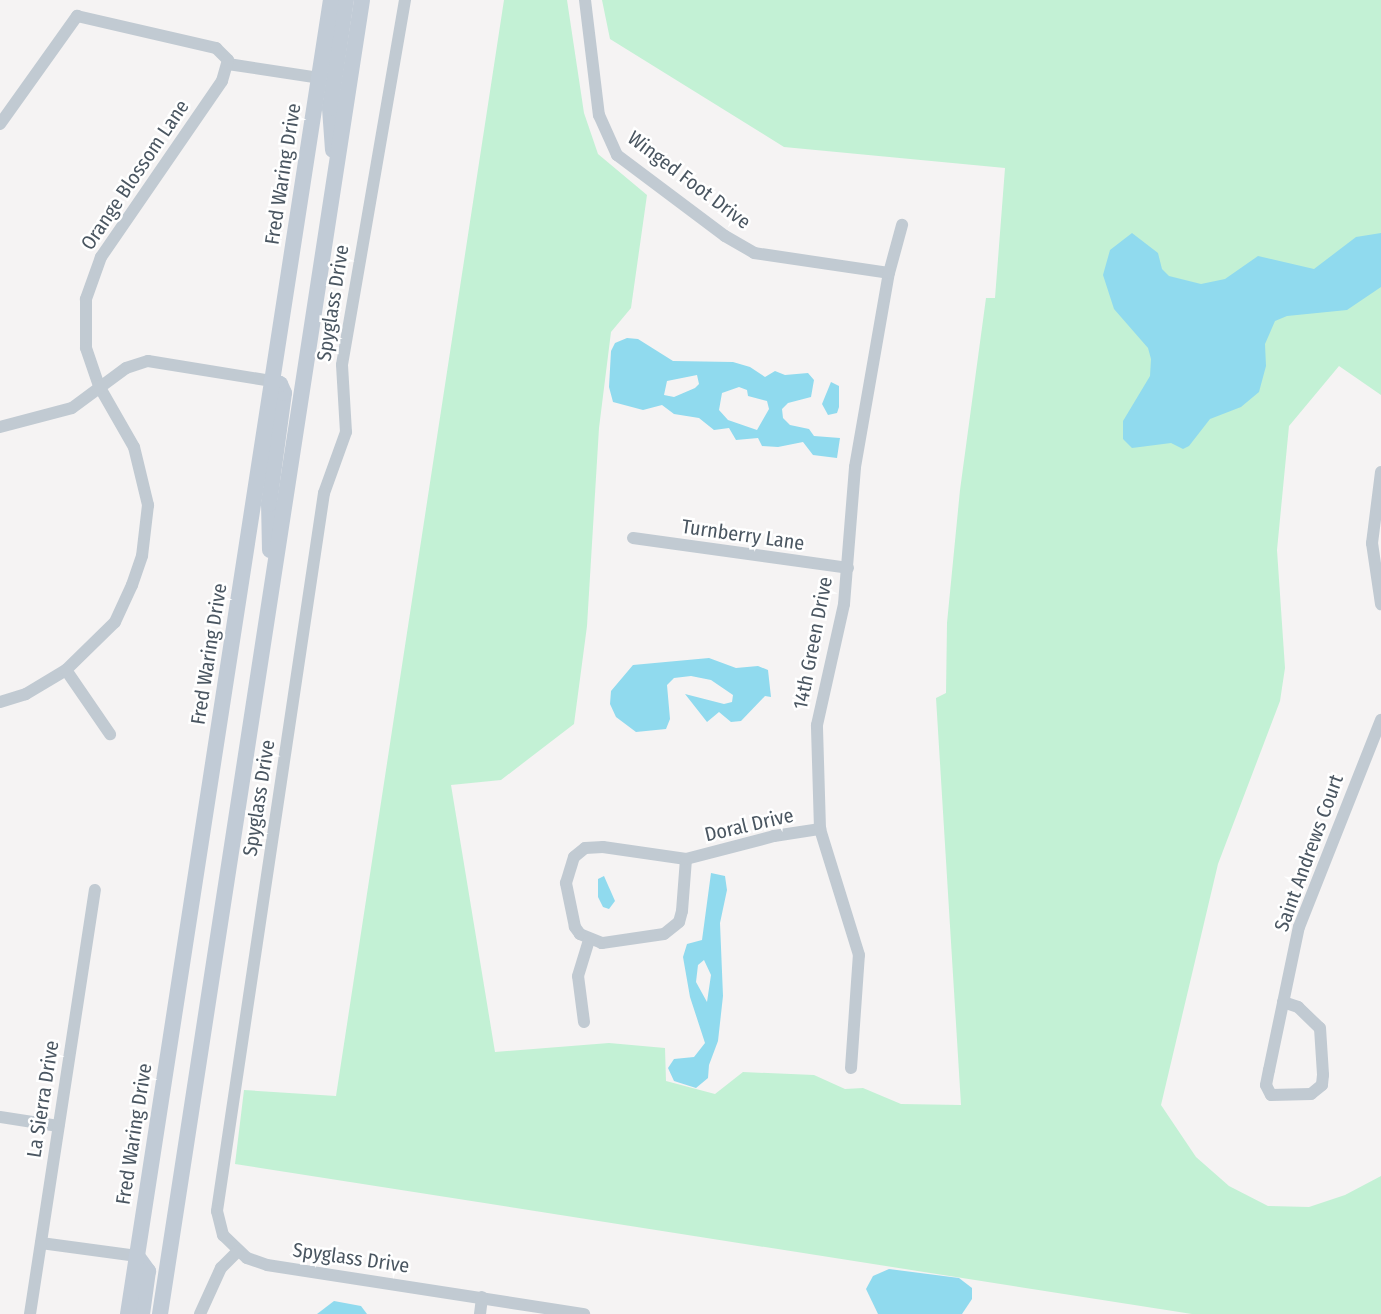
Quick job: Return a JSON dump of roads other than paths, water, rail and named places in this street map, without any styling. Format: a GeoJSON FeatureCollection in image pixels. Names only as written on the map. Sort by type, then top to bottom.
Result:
{"type":"FeatureCollection","features":[{"type":"Feature","properties":{"kind":"main road","name":"Fred Waring Drive"},"geometry":{"type":"LineString","coordinates":[[128,1314],[331,0]]}},
{"type":"Feature","properties":{"kind":"main road"},"geometry":{"type":"LineString","coordinates":[[336,169],[330,108],[346,0]]}},
{"type":"Feature","properties":{"kind":"main road"},"geometry":{"type":"LineString","coordinates":[[160,1314],[362,0]]}},
{"type":"Feature","properties":{"kind":"main road"},"geometry":{"type":"LineString","coordinates":[[271,586],[269,504],[284,393],[280,384],[272,381]]}},
{"type":"Feature","properties":{"kind":"main road"},"geometry":{"type":"LineString","coordinates":[[137,1257],[148,1271],[142,1314]]}},
{"type":"Feature","properties":{"kind":"street","name":"Spyglass Drive"},"geometry":{"type":"LineString","coordinates":[[405,0],[342,365],[345,432],[324,493],[216,1200],[223,1235],[238,1251],[267,1266],[584,1314]]}},
{"type":"Feature","properties":{"kind":"street","name":"Winged Foot Drive"},"geometry":{"type":"LineString","coordinates":[[585,0],[599,115],[617,155],[725,236],[754,253],[889,273]]}},
{"type":"Feature","properties":{"kind":"street"},"geometry":{"type":"LineString","coordinates":[[0,124],[77,16],[216,48],[228,62],[319,78]]}},
{"type":"Feature","properties":{"kind":"street","name":"Orange Blossom Lane"},"geometry":{"type":"LineString","coordinates":[[0,702],[26,694],[66,670],[115,622],[132,585],[147,530],[148,505],[134,447],[99,386],[86,348],[84,321],[91,282],[115,235],[222,81],[228,62]]}},
{"type":"Feature","properties":{"kind":"street","name":"14th Green Drive"},"geometry":{"type":"LineString","coordinates":[[851,1068],[859,955],[820,829],[817,725],[844,604],[855,468],[889,273],[902,225]]}},
{"type":"Feature","properties":{"kind":"street"},"geometry":{"type":"LineString","coordinates":[[0,426],[72,408],[126,368],[148,362],[272,381]]}},
{"type":"Feature","properties":{"kind":"street"},"geometry":{"type":"LineString","coordinates":[[1381,472],[1372,543],[1381,604]]}},
{"type":"Feature","properties":{"kind":"street","name":"Turnberry Lane"},"geometry":{"type":"LineString","coordinates":[[633,538],[848,568]]}},
{"type":"Feature","properties":{"kind":"street"},"geometry":{"type":"LineString","coordinates":[[66,670],[110,734]]}},
{"type":"Feature","properties":{"kind":"street","name":"Saint Andrews Court"},"geometry":{"type":"LineString","coordinates":[[1283,1002],[1298,1007],[1320,1028],[1322,1085],[1311,1094],[1286,1097],[1267,1091],[1283,1002],[1299,927],[1315,881],[1381,720]]}},
{"type":"Feature","properties":{"kind":"street","name":"Doral Drive"},"geometry":{"type":"LineString","coordinates":[[686,859],[682,911],[673,928],[655,937],[617,942],[589,939],[574,927],[566,883],[574,857],[592,846],[686,859],[774,836],[820,829]]}},
{"type":"Feature","properties":{"kind":"street","name":"La Sierra Drive"},"geometry":{"type":"LineString","coordinates":[[30,1314],[95,890]]}},
{"type":"Feature","properties":{"kind":"street"},"geometry":{"type":"LineString","coordinates":[[584,1022],[578,976],[589,939]]}},
{"type":"Feature","properties":{"kind":"street"},"geometry":{"type":"LineString","coordinates":[[0,1117],[58,1126]]}},
{"type":"Feature","properties":{"kind":"street"},"geometry":{"type":"LineString","coordinates":[[41,1242],[137,1257]]}},
{"type":"Feature","properties":{"kind":"street"},"geometry":{"type":"LineString","coordinates":[[200,1314],[221,1268],[238,1251]]}},
{"type":"Feature","properties":{"kind":"street"},"geometry":{"type":"LineString","coordinates":[[480,1314],[482,1297]]}},
{"type":"Feature","properties":{"kind":"water"},"geometry":{"type":"Polygon","coordinates":[[[1132,233],[1158,253],[1162,269],[1169,276],[1201,284],[1225,279],[1258,256],[1314,269],[1356,237],[1381,233],[1381,287],[1347,310],[1287,316],[1275,321],[1265,344],[1266,366],[1259,392],[1241,407],[1210,419],[1189,446],[1183,449],[1171,443],[1132,448],[1123,439],[1123,421],[1150,376],[1151,359],[1148,348],[1114,309],[1103,275],[1110,250],[1132,233]]]}},
{"type":"Feature","properties":{"kind":"water"},"geometry":{"type":"Polygon","coordinates":[[[627,338],[638,339],[673,361],[733,362],[750,367],[765,377],[775,371],[785,375],[808,373],[814,380],[811,397],[788,403],[782,409],[783,418],[790,425],[809,429],[814,436],[840,438],[837,458],[813,455],[803,442],[778,447],[762,446],[758,438],[736,440],[729,428],[714,430],[699,418],[674,414],[662,405],[643,410],[613,402],[609,387],[611,351],[615,343],[627,338]],[[697,375],[667,381],[664,395],[674,397],[695,388],[699,384],[697,375]],[[739,387],[722,393],[719,410],[728,420],[757,430],[769,409],[767,401],[748,396],[747,390],[739,387]]]}},
{"type":"Feature","properties":{"kind":"water"},"geometry":{"type":"Polygon","coordinates":[[[831,382],[839,386],[839,407],[837,413],[828,415],[822,404],[831,382]]]}},
{"type":"Feature","properties":{"kind":"water"},"geometry":{"type":"Polygon","coordinates":[[[709,658],[736,668],[758,666],[768,670],[771,697],[765,696],[741,721],[731,722],[719,712],[707,722],[685,694],[724,704],[732,702],[733,695],[711,680],[691,676],[674,678],[667,685],[670,719],[666,729],[636,732],[616,717],[610,704],[611,691],[633,665],[709,658]]]}},
{"type":"Feature","properties":{"kind":"water"},"geometry":{"type":"Polygon","coordinates":[[[711,873],[725,876],[727,890],[720,923],[723,996],[718,1041],[709,1065],[708,1078],[696,1088],[674,1081],[668,1068],[674,1059],[694,1057],[705,1043],[690,997],[683,957],[687,944],[702,940],[711,873]],[[704,960],[698,965],[696,982],[707,1002],[711,975],[704,960]]]}},
{"type":"Feature","properties":{"kind":"water"},"geometry":{"type":"Polygon","coordinates":[[[604,876],[615,901],[609,909],[603,907],[598,897],[598,879],[604,876]]]}},
{"type":"Feature","properties":{"kind":"water"},"geometry":{"type":"Polygon","coordinates":[[[889,1269],[959,1278],[972,1288],[972,1299],[962,1314],[878,1314],[866,1289],[873,1276],[889,1269]]]}},
{"type":"Feature","properties":{"kind":"water"},"geometry":{"type":"Polygon","coordinates":[[[334,1301],[361,1306],[367,1314],[317,1314],[334,1301]]]}}]}
